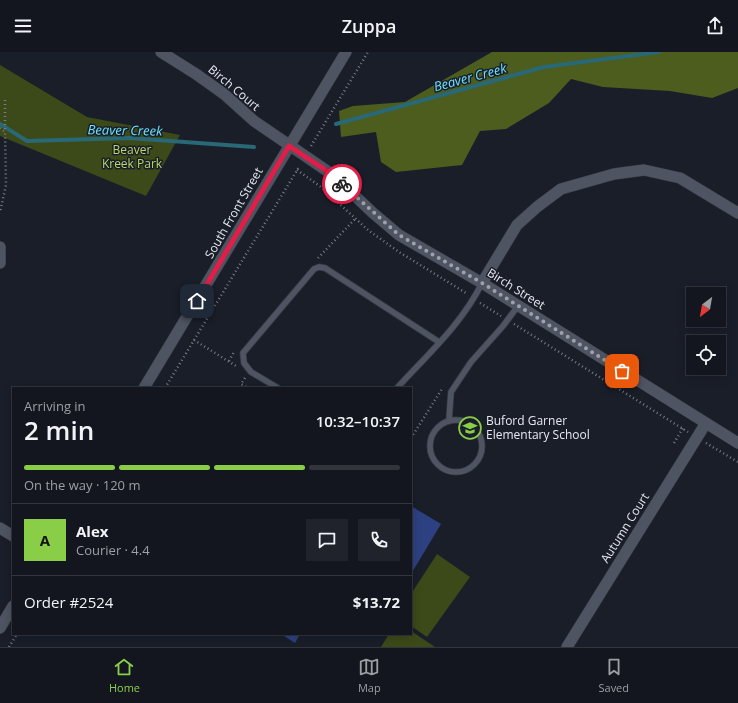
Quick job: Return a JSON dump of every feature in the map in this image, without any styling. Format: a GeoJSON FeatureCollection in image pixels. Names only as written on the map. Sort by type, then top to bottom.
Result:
{"type":"FeatureCollection","features":[{"type":"Feature","properties":{"kind":"street","name":"Birch Court"},"geometry":{"type":"LineString","coordinates":[[161,52],[224,94],[254,121],[289,146]]}},
{"type":"Feature","properties":{"kind":"street","name":"South Front Street"},"geometry":{"type":"LineString","coordinates":[[145,387],[346,52]]}},
{"type":"Feature","properties":{"kind":"street","name":"Birch Street"},"geometry":{"type":"LineString","coordinates":[[289,146],[333,175],[372,213],[399,235],[482,283],[738,444]]}},
{"type":"Feature","properties":{"kind":"street"},"geometry":{"type":"LineString","coordinates":[[482,283],[517,225],[537,207],[561,189],[614,174],[644,170],[680,178],[738,213]]}},
{"type":"Feature","properties":{"kind":"street"},"geometry":{"type":"LineString","coordinates":[[0,247],[0,263]]}},
{"type":"Feature","properties":{"kind":"street","name":"Autumn Court"},"geometry":{"type":"LineString","coordinates":[[567,647],[706,424]]}},
{"type":"Feature","properties":{"kind":"street"},"geometry":{"type":"LineString","coordinates":[[0,528],[12,535]]}},
{"type":"Feature","properties":{"kind":"street"},"geometry":{"type":"LineString","coordinates":[[0,628],[12,608]]}},
{"type":"Feature","properties":{"kind":"lane"},"geometry":{"type":"LineString","coordinates":[[276,387],[251,372],[244,363],[243,352],[314,269],[319,267],[325,268],[439,342]]}},
{"type":"Feature","properties":{"kind":"lane"},"geometry":{"type":"LineString","coordinates":[[397,387],[459,320],[474,299],[482,283]]}},
{"type":"Feature","properties":{"kind":"lane"},"geometry":{"type":"LineString","coordinates":[[449,420],[451,392],[471,362],[508,320],[518,306]]}},
{"type":"Feature","properties":{"kind":"lane"},"geometry":{"type":"LineString","coordinates":[[449,420],[462,420],[474,425],[482,440],[483,449],[476,464],[461,472],[452,472],[443,469],[436,463],[432,456],[430,447],[434,430],[449,420]]}},
{"type":"Feature","properties":{"kind":"path"},"geometry":{"type":"LineString","coordinates":[[311,147],[368,52]]}},
{"type":"Feature","properties":{"kind":"path"},"geometry":{"type":"LineString","coordinates":[[0,212],[6,185],[5,100]]}},
{"type":"Feature","properties":{"kind":"path"},"geometry":{"type":"LineString","coordinates":[[0,128],[5,132]]}},
{"type":"Feature","properties":{"kind":"path"},"geometry":{"type":"LineString","coordinates":[[166,387],[299,167]]}},
{"type":"Feature","properties":{"kind":"path"},"geometry":{"type":"LineString","coordinates":[[297,170],[322,187],[355,220],[383,242],[738,462]]}},
{"type":"Feature","properties":{"kind":"path"},"geometry":{"type":"LineString","coordinates":[[194,340],[240,369]]}},
{"type":"Feature","properties":{"kind":"path"},"geometry":{"type":"LineString","coordinates":[[229,361],[234,352]]}},
{"type":"Feature","properties":{"kind":"path"},"geometry":{"type":"LineString","coordinates":[[246,387],[242,384],[248,374]]}},
{"type":"Feature","properties":{"kind":"path"},"geometry":{"type":"LineString","coordinates":[[674,443],[683,428]]}},
{"type":"Feature","properties":{"kind":"path"},"geometry":{"type":"LineString","coordinates":[[9,647],[16,635]]}},
{"type":"Feature","properties":{"kind":"green space"},"geometry":{"type":"Polygon","coordinates":[[[492,52],[738,52],[738,88],[712,98],[670,91],[603,87],[571,79],[549,103],[506,129],[480,131],[462,165],[396,172],[381,162],[376,132],[341,137],[339,111],[353,106],[405,102],[492,52]]]}},
{"type":"Feature","properties":{"kind":"green space","name":"Beaver Kreek Park"},"geometry":{"type":"Polygon","coordinates":[[[0,65],[87,117],[180,135],[146,196],[0,136],[0,65]]]}},
{"type":"Feature","properties":{"kind":"green space"},"geometry":{"type":"Polygon","coordinates":[[[437,554],[470,577],[427,637],[412,627],[412,592],[437,554]]]}},
{"type":"Feature","properties":{"kind":"green space"},"geometry":{"type":"Polygon","coordinates":[[[412,632],[435,647],[381,647],[388,635],[412,635],[412,632]]]}},
{"type":"Feature","properties":{"kind":"building"},"geometry":{"type":"Polygon","coordinates":[[[412,507],[441,524],[412,572],[412,507]]]}},
{"type":"Feature","properties":{"kind":"building"},"geometry":{"type":"Polygon","coordinates":[[[283,635],[299,635],[295,643],[283,635]]]}},
{"type":"Feature","properties":{"kind":"waterway","name":"Beaver Creek"},"geometry":{"type":"LineString","coordinates":[[336,124],[544,67],[659,52]]}},
{"type":"Feature","properties":{"kind":"waterway","name":"Beaver Creek"},"geometry":{"type":"LineString","coordinates":[[0,124],[27,141],[129,138],[254,147]]}},
{"type":"Feature","properties":{"kind":"way so far"},"geometry":{"type":"LineString","coordinates":[[342,184],[372,213],[399,235],[482,283],[622,371]]}},
{"type":"Feature","properties":{"kind":"place","name":"Buford Garner Elementary School"},"geometry":{"type":"Point","coordinates":[470,428]}},
{"type":"Feature","properties":{"kind":"route"},"geometry":{"type":"LineString","coordinates":[[197,301],[289,146],[318,164],[342,184]]}}]}
